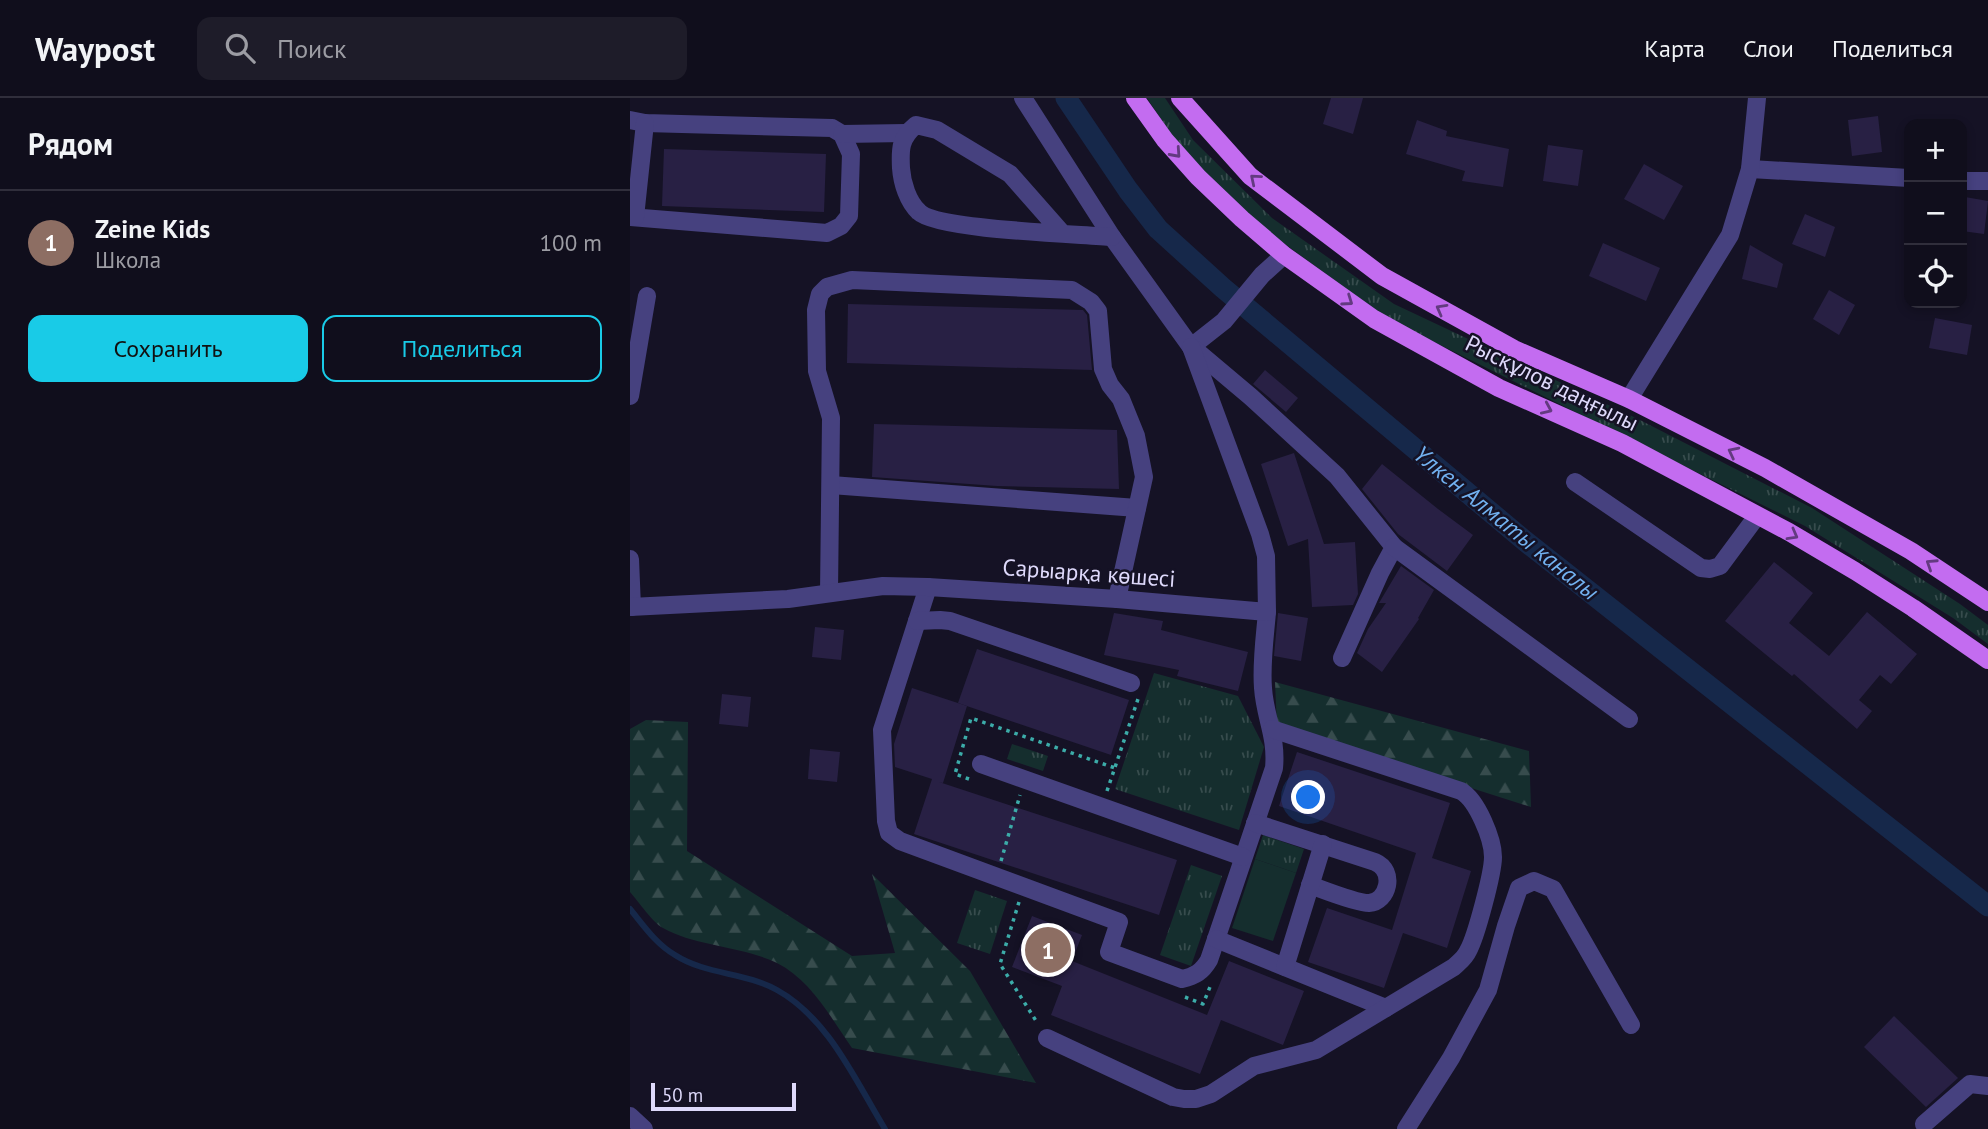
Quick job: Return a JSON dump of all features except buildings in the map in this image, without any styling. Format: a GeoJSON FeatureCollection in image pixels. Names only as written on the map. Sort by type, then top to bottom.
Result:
{"type":"FeatureCollection","features":[{"type":"Feature","properties":{"kind":"main road","name":"Рысқұлов даңғылы"},"geometry":{"type":"LineString","coordinates":[[1135,98],[1165,140],[1198,177],[1242,219],[1284,255],[1374,319],[1499,388],[1622,443],[1789,532],[1913,608],[1988,660]]}},
{"type":"Feature","properties":{"kind":"main road","name":"Рысқұлов даңғылы"},"geometry":{"type":"LineString","coordinates":[[1180,98],[1250,176],[1382,276],[1514,349],[1629,398],[1765,468],[1911,551],[1988,602]]}},
{"type":"Feature","properties":{"kind":"street"},"geometry":{"type":"LineString","coordinates":[[1023,98],[1112,237],[1191,347],[1251,397],[1337,476],[1394,547],[1629,719]]}},
{"type":"Feature","properties":{"kind":"street"},"geometry":{"type":"LineString","coordinates":[[1629,398],[1730,235],[1750,169],[1757,98]]}},
{"type":"Feature","properties":{"kind":"street"},"geometry":{"type":"LineString","coordinates":[[842,134],[851,154],[849,216],[841,226],[827,233],[632,217],[637,122],[832,128],[842,134],[906,132],[916,125],[937,130],[1010,174],[1062,233]]}},
{"type":"Feature","properties":{"kind":"street"},"geometry":{"type":"LineString","coordinates":[[906,132],[900,150],[901,178],[909,197],[921,214],[959,226],[1112,237]]}},
{"type":"Feature","properties":{"kind":"street"},"geometry":{"type":"LineString","coordinates":[[1750,169],[1904,178]]}},
{"type":"Feature","properties":{"kind":"street"},"geometry":{"type":"LineString","coordinates":[[1967,181],[1988,181]]}},
{"type":"Feature","properties":{"kind":"street"},"geometry":{"type":"LineString","coordinates":[[1191,347],[1224,321],[1262,275],[1284,255]]}},
{"type":"Feature","properties":{"kind":"street"},"geometry":{"type":"LineString","coordinates":[[829,593],[831,418],[817,371],[816,310],[820,294],[827,287],[852,280],[1072,290],[1091,302],[1098,312],[1102,369],[1121,399],[1136,436],[1144,477],[1117,599]]}},
{"type":"Feature","properties":{"kind":"street"},"geometry":{"type":"LineString","coordinates":[[630,396],[647,296]]}},
{"type":"Feature","properties":{"kind":"street"},"geometry":{"type":"LineString","coordinates":[[928,587],[882,730],[886,827],[889,833],[900,841],[1119,922],[1109,952],[1173,976],[1192,977],[1200,973],[1209,960],[1274,768],[1275,753],[1262,676],[1267,611],[1266,556],[1191,347]]}},
{"type":"Feature","properties":{"kind":"street"},"geometry":{"type":"LineString","coordinates":[[1575,482],[1701,568],[1720,566],[1757,516]]}},
{"type":"Feature","properties":{"kind":"street"},"geometry":{"type":"LineString","coordinates":[[831,485],[1137,508]]}},
{"type":"Feature","properties":{"kind":"street"},"geometry":{"type":"LineString","coordinates":[[1342,658],[1394,547]]}},
{"type":"Feature","properties":{"kind":"street"},"geometry":{"type":"LineString","coordinates":[[630,559],[631,607]]}},
{"type":"Feature","properties":{"kind":"street","name":"Сарыарқа көшесі"},"geometry":{"type":"LineString","coordinates":[[631,607],[788,599],[883,586],[1117,599],[1267,611]]}},
{"type":"Feature","properties":{"kind":"street"},"geometry":{"type":"LineString","coordinates":[[916,621],[950,621],[1131,683]]}},
{"type":"Feature","properties":{"kind":"street"},"geometry":{"type":"LineString","coordinates":[[1046,1038],[1173,1097],[1196,1099],[1211,1094],[1254,1066],[1316,1050],[1454,967],[1464,958],[1470,948],[1492,869],[1493,855],[1491,842],[1472,799],[1461,791],[1272,729]]}},
{"type":"Feature","properties":{"kind":"street"},"geometry":{"type":"LineString","coordinates":[[981,764],[1244,857]]}},
{"type":"Feature","properties":{"kind":"street"},"geometry":{"type":"LineString","coordinates":[[1255,823],[1380,864],[1388,876],[1384,892],[1377,900],[1368,903],[1310,885]]}},
{"type":"Feature","properties":{"kind":"street"},"geometry":{"type":"LineString","coordinates":[[1285,967],[1323,845]]}},
{"type":"Feature","properties":{"kind":"street"},"geometry":{"type":"LineString","coordinates":[[1406,1129],[1451,1058],[1488,989],[1519,888],[1534,881],[1553,889],[1631,1026]]}},
{"type":"Feature","properties":{"kind":"street"},"geometry":{"type":"LineString","coordinates":[[1216,939],[1386,1008]]}},
{"type":"Feature","properties":{"kind":"street"},"geometry":{"type":"LineString","coordinates":[[1924,1125],[1970,1084],[1988,1086]]}},
{"type":"Feature","properties":{"kind":"street"},"geometry":{"type":"LineString","coordinates":[[630,1116],[645,1129]]}},
{"type":"Feature","properties":{"kind":"path"},"geometry":{"type":"LineString","coordinates":[[1101,807],[1140,695],[1131,683]]}},
{"type":"Feature","properties":{"kind":"path"},"geometry":{"type":"LineString","coordinates":[[997,877],[1025,779]]}},
{"type":"Feature","properties":{"kind":"path"},"geometry":{"type":"LineString","coordinates":[[1023,886],[1000,964],[1046,1038]]}},
{"type":"Feature","properties":{"kind":"green space"},"geometry":{"type":"Polygon","coordinates":[[[1147,98],[1165,98],[1193,140],[1272,218],[1394,304],[1638,419],[1812,508],[1988,625],[1988,644],[1953,618],[1805,526],[1388,319],[1263,228],[1180,147],[1147,98]]]}},
{"type":"Feature","properties":{"kind":"green space"},"geometry":{"type":"Polygon","coordinates":[[[1154,673],[1238,696],[1264,747],[1239,830],[1115,789],[1154,673]]]}},
{"type":"Feature","properties":{"kind":"green space"},"geometry":{"type":"Polygon","coordinates":[[[1275,682],[1529,751],[1531,807],[1277,726],[1275,682]]]}},
{"type":"Feature","properties":{"kind":"green space"},"geometry":{"type":"Polygon","coordinates":[[[646,720],[688,722],[687,851],[852,956],[895,953],[872,874],[970,971],[1036,1083],[852,1048],[810,989],[789,970],[763,957],[675,934],[654,921],[630,892],[630,729],[646,720]]]}},
{"type":"Feature","properties":{"kind":"green space"},"geometry":{"type":"Polygon","coordinates":[[[1012,744],[1048,756],[1043,771],[1007,759],[1012,744]]]}},
{"type":"Feature","properties":{"kind":"green space"},"geometry":{"type":"Polygon","coordinates":[[[1263,835],[1304,849],[1296,873],[1255,859],[1263,835]]]}},
{"type":"Feature","properties":{"kind":"green space"},"geometry":{"type":"Polygon","coordinates":[[[1255,859],[1296,873],[1273,941],[1232,928],[1255,859]]]}},
{"type":"Feature","properties":{"kind":"green space"},"geometry":{"type":"Polygon","coordinates":[[[1191,865],[1222,876],[1191,966],[1160,955],[1191,865]]]}},
{"type":"Feature","properties":{"kind":"green space"},"geometry":{"type":"Polygon","coordinates":[[[975,890],[1007,901],[990,954],[957,943],[975,890]]]}},
{"type":"Feature","properties":{"kind":"waterway","name":"Үлкен Алматы каналы"},"geometry":{"type":"LineString","coordinates":[[1066,98],[1128,190],[1158,229],[1223,288],[1525,541],[1988,906]]}},
{"type":"Feature","properties":{"kind":"waterway"},"geometry":{"type":"LineString","coordinates":[[630,909],[656,940],[687,962],[765,984],[795,1002],[812,1017],[839,1052],[885,1129]]}},
{"type":"Feature","properties":{"kind":"place","name":"Zeine Kids"},"geometry":{"type":"Point","coordinates":[1048,950]}}]}
